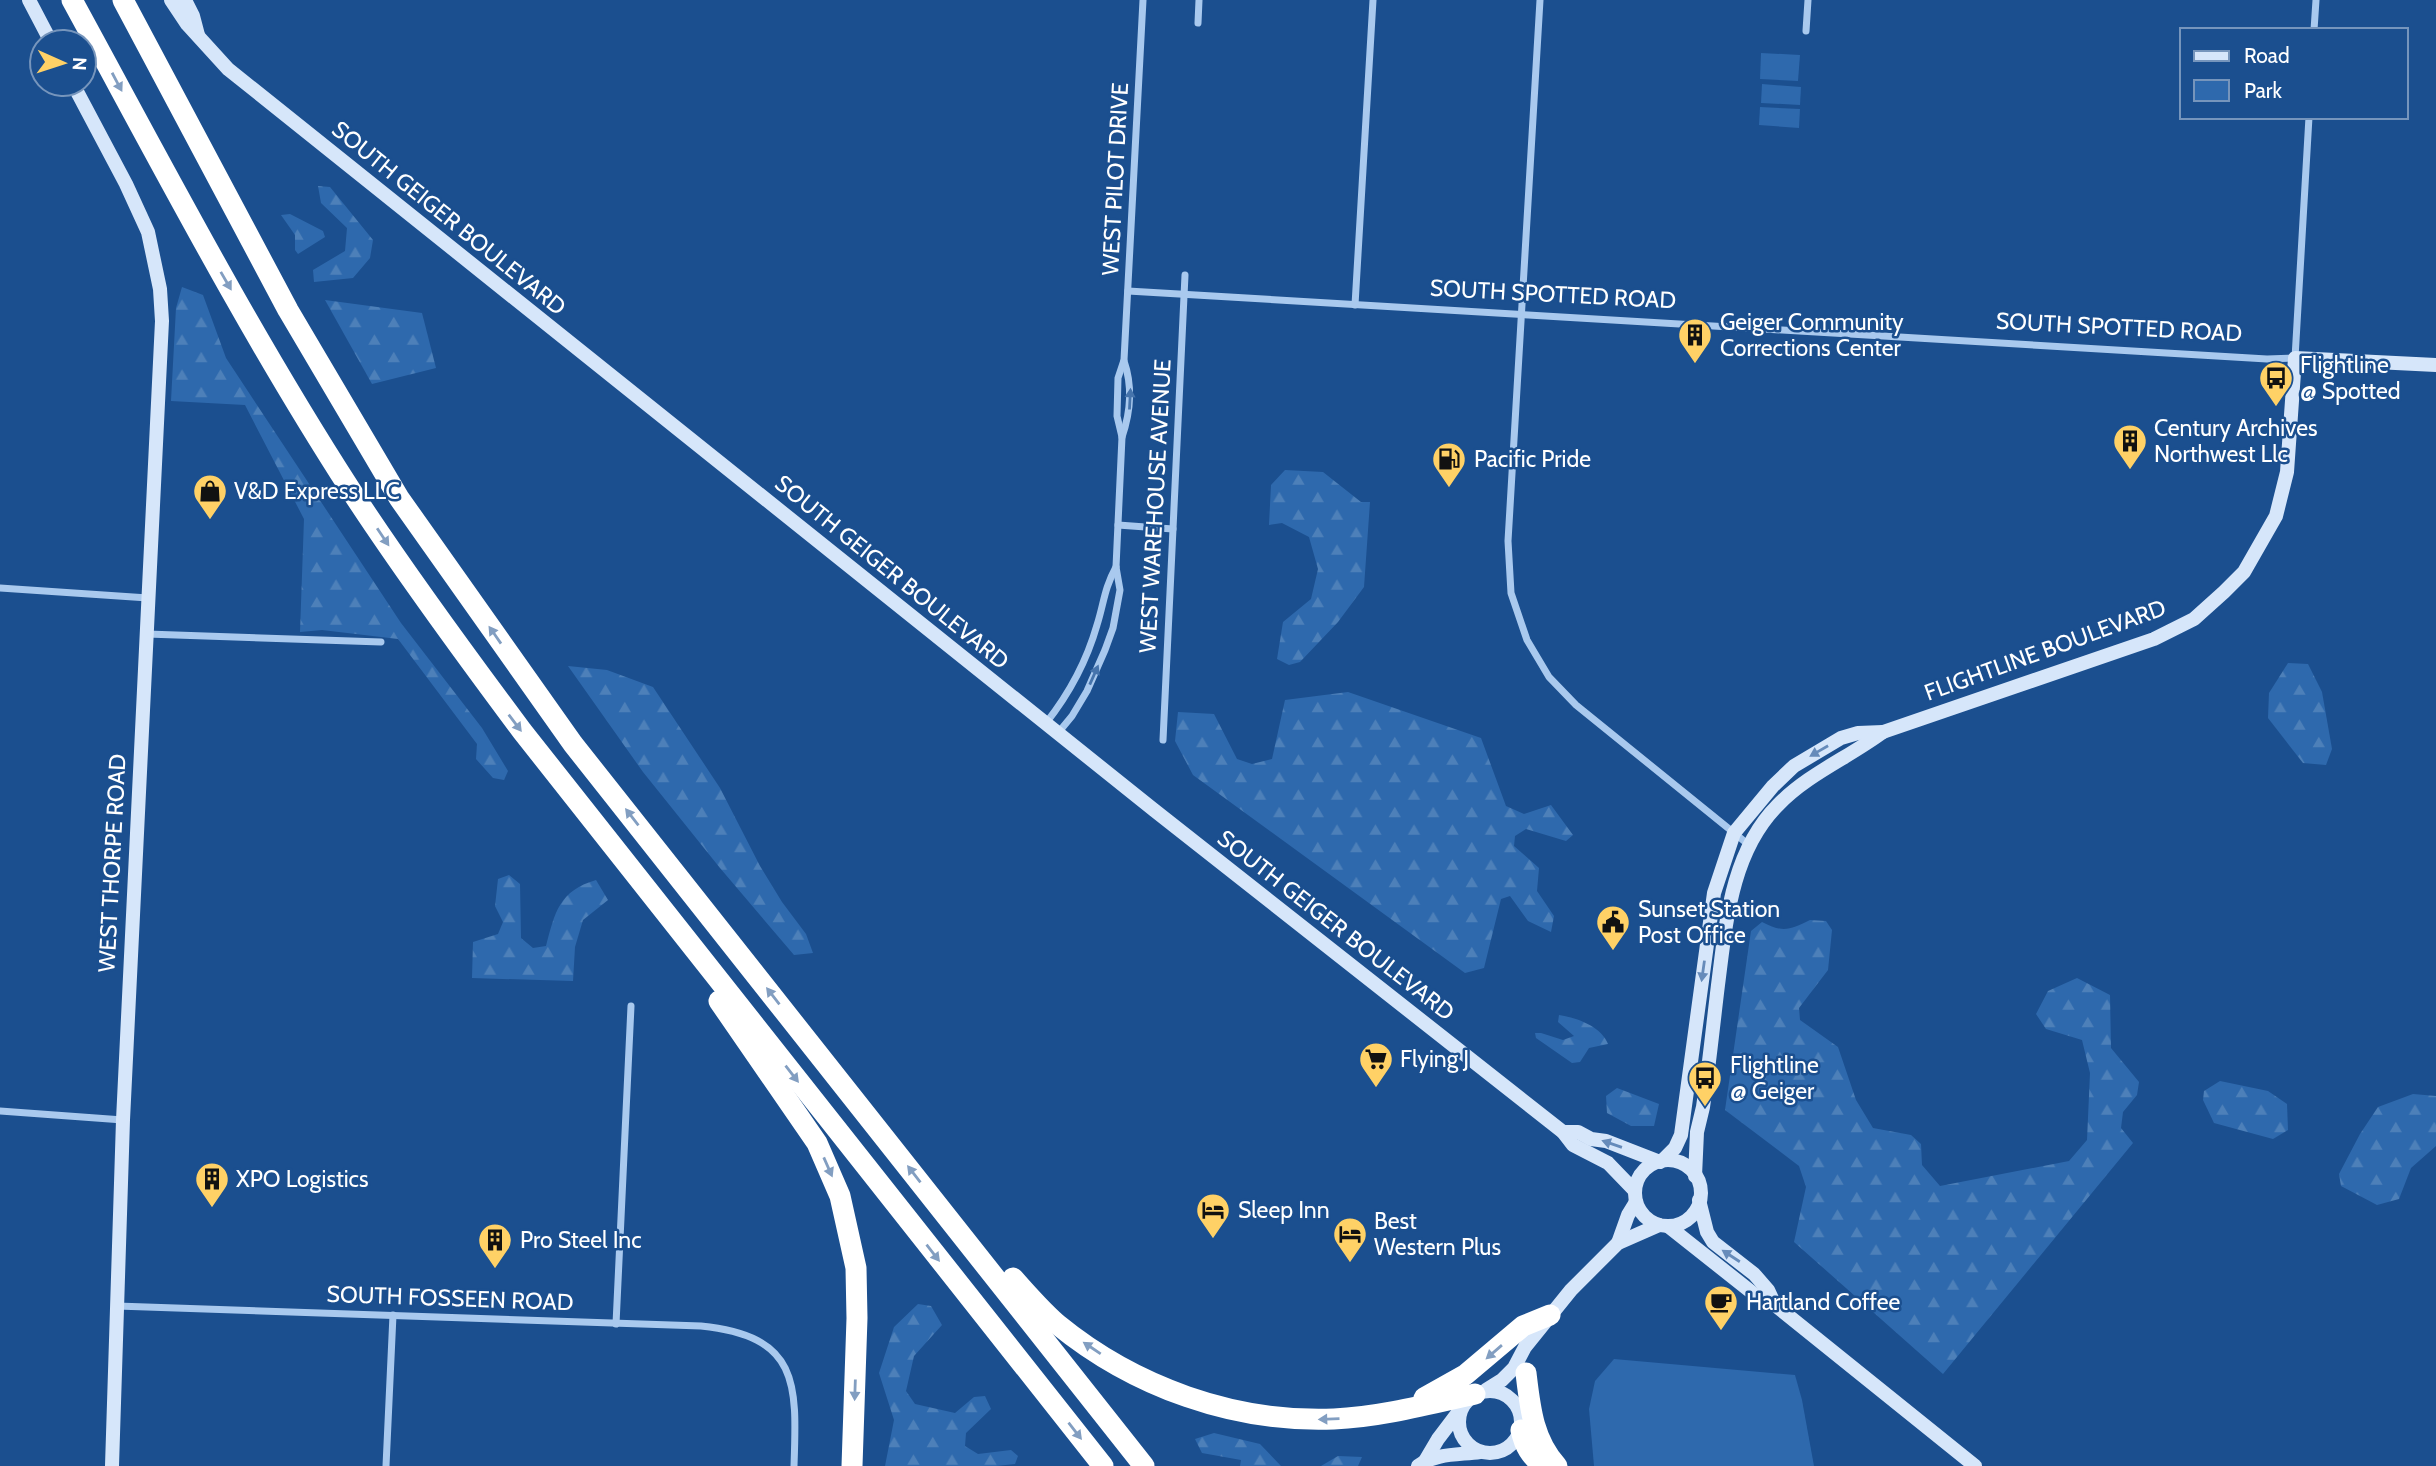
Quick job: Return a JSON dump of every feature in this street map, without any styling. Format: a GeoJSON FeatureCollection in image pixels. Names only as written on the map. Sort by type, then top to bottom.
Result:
{"type":"FeatureCollection","features":[{"type":"Feature","properties":{"kind":"highway"},"geometry":{"type":"LineString","coordinates":[[72,0],[218,268],[350,489],[446,630],[705,963],[1103,1466]]}},
{"type":"Feature","properties":{"kind":"highway"},"geometry":{"type":"LineString","coordinates":[[123,0],[288,310],[399,498],[573,744],[1144,1466]]}},
{"type":"Feature","properties":{"kind":"highway"},"geometry":{"type":"LineString","coordinates":[[705,963],[720,1004],[817,1143],[840,1196],[856,1268],[852,1466]]}},
{"type":"Feature","properties":{"kind":"highway"},"geometry":{"type":"LineString","coordinates":[[957,1227],[995,1258],[1056,1323],[1122,1368],[1156,1385],[1232,1410],[1274,1417],[1336,1419],[1474,1398]]}},
{"type":"Feature","properties":{"kind":"highway"},"geometry":{"type":"LineString","coordinates":[[1397,1410],[1447,1387],[1483,1362],[1523,1326],[1545,1322]]}},
{"type":"Feature","properties":{"kind":"highway"},"geometry":{"type":"LineString","coordinates":[[1526,1373],[1537,1436],[1557,1466]]}},
{"type":"Feature","properties":{"kind":"highway"},"geometry":{"type":"LineString","coordinates":[[1520,1420],[1524,1445],[1530,1455],[1543,1466]]}},
{"type":"Feature","properties":{"kind":"street"},"geometry":{"type":"LineString","coordinates":[[29,0],[44,28]]}},
{"type":"Feature","properties":{"kind":"street","name":"SOUTH GEIGER BOULEVARD"},"geometry":{"type":"LineString","coordinates":[[171,0],[200,39],[238,78],[1058,733],[1563,1132],[1573,1145],[1608,1163],[1635,1197]]}},
{"type":"Feature","properties":{"kind":"street","name":"SOUTH GEIGER BOULEVARD"},"geometry":{"type":"LineString","coordinates":[[185,0],[200,39]]}},
{"type":"Feature","properties":{"kind":"street","name":"WEST PILOT DRIVE"},"geometry":{"type":"LineString","coordinates":[[1122,437],[1117,416],[1118,379],[1124,360],[1143,0]]}},
{"type":"Feature","properties":{"kind":"street"},"geometry":{"type":"LineString","coordinates":[[1198,23],[1199,0]]}},
{"type":"Feature","properties":{"kind":"street"},"geometry":{"type":"LineString","coordinates":[[1355,305],[1373,0]]}},
{"type":"Feature","properties":{"kind":"street"},"geometry":{"type":"LineString","coordinates":[[1540,0],[1508,541],[1511,593],[1527,640],[1549,677],[1576,705],[1750,846]]}},
{"type":"Feature","properties":{"kind":"street"},"geometry":{"type":"LineString","coordinates":[[1806,31],[1808,0]]}},
{"type":"Feature","properties":{"kind":"street"},"geometry":{"type":"LineString","coordinates":[[2314,28],[2316,0]]}},
{"type":"Feature","properties":{"kind":"street","name":"WEST THORPE ROAD"},"geometry":{"type":"LineString","coordinates":[[80,98],[148,232],[156,263],[162,321],[123,1120],[112,1466]]}},
{"type":"Feature","properties":{"kind":"street","name":"FLIGHTLINE BOULEVARD"},"geometry":{"type":"LineString","coordinates":[[1661,1161],[1675,1148],[1681,1135],[1714,893],[1734,833],[1773,786],[1794,766],[1841,738],[1858,733],[1883,732],[2154,639],[2194,619],[2244,572],[2276,516],[2287,472],[2309,119]]}},
{"type":"Feature","properties":{"kind":"street","name":"WEST WAREHOUSE AVENUE"},"geometry":{"type":"LineString","coordinates":[[1163,740],[1185,275]]}},
{"type":"Feature","properties":{"kind":"street","name":"SOUTH SPOTTED ROAD"},"geometry":{"type":"LineString","coordinates":[[1128,291],[2267,359],[2436,365]]}},
{"type":"Feature","properties":{"kind":"street","name":"WEST PILOT DRIVE"},"geometry":{"type":"LineString","coordinates":[[1058,733],[1087,691],[1105,650],[1113,628],[1120,590],[1116,567],[1122,437],[1129,416],[1131,380],[1124,360]]}},
{"type":"Feature","properties":{"kind":"street"},"geometry":{"type":"LineString","coordinates":[[1118,525],[1172,529]]}},
{"type":"Feature","properties":{"kind":"street","name":"WEST PILOT DRIVE"},"geometry":{"type":"LineString","coordinates":[[1046,723],[1060,705],[1084,659],[1098,623],[1106,586],[1116,567]]}},
{"type":"Feature","properties":{"kind":"street"},"geometry":{"type":"LineString","coordinates":[[0,588],[148,598]]}},
{"type":"Feature","properties":{"kind":"street"},"geometry":{"type":"LineString","coordinates":[[146,634],[381,642]]}},
{"type":"Feature","properties":{"kind":"street","name":"FLIGHTLINE BOULEVARD"},"geometry":{"type":"LineString","coordinates":[[1695,1176],[1697,1132],[1708,1076],[1725,927],[1732,891],[1750,846],[1776,807],[1800,785],[1858,751],[1883,732]]}},
{"type":"Feature","properties":{"kind":"street"},"geometry":{"type":"LineString","coordinates":[[616,1324],[631,1006]]}},
{"type":"Feature","properties":{"kind":"street"},"geometry":{"type":"LineString","coordinates":[[0,1111],[123,1120]]}},
{"type":"Feature","properties":{"kind":"street","name":"SOUTH GEIGER BOULEVARD"},"geometry":{"type":"LineString","coordinates":[[1563,1132],[1578,1132],[1591,1139],[1606,1141],[1661,1161]]}},
{"type":"Feature","properties":{"kind":"street"},"geometry":{"type":"LineString","coordinates":[[1422,1463],[1438,1439],[1474,1398],[1514,1368],[1525,1347],[1571,1290],[1618,1242],[1643,1172],[1661,1161],[1680,1163],[1695,1176],[1707,1232],[1713,1242],[1754,1274],[1768,1290],[1775,1305]]}},
{"type":"Feature","properties":{"kind":"street"},"geometry":{"type":"LineString","coordinates":[[1635,1197],[1641,1212],[1649,1220],[1663,1226],[1764,1302],[1775,1305],[1975,1466]]}},
{"type":"Feature","properties":{"kind":"street"},"geometry":{"type":"LineString","coordinates":[[1618,1242],[1663,1226],[1681,1223],[1691,1217],[1699,1200]]}},
{"type":"Feature","properties":{"kind":"street","name":"SOUTH FOSSEEN ROAD"},"geometry":{"type":"LineString","coordinates":[[117,1306],[718,1328],[755,1339],[775,1352],[788,1372],[793,1396],[794,1466]]}},
{"type":"Feature","properties":{"kind":"street"},"geometry":{"type":"LineString","coordinates":[[386,1466],[393,1315]]}},
{"type":"Feature","properties":{"kind":"street"},"geometry":{"type":"LineString","coordinates":[[1422,1463],[1460,1452],[1491,1453],[1510,1447],[1520,1420],[1526,1373],[1545,1322]]}},
{"type":"Feature","properties":{"kind":"street"},"geometry":{"type":"LineString","coordinates":[[1481,1452],[1465,1440],[1460,1431],[1459,1420],[1474,1398],[1496,1391],[1506,1395],[1514,1402],[1520,1420]]}},
{"type":"Feature","properties":{"kind":"green space"},"geometry":{"type":"Polygon","coordinates":[[[1761,53],[1800,55],[1798,81],[1760,79],[1761,53]]]}},
{"type":"Feature","properties":{"kind":"green space"},"geometry":{"type":"Polygon","coordinates":[[[1762,84],[1801,87],[1800,105],[1761,103],[1762,84]]]}},
{"type":"Feature","properties":{"kind":"green space"},"geometry":{"type":"Polygon","coordinates":[[[1760,107],[1800,109],[1799,128],[1759,125],[1760,107]]]}},
{"type":"Feature","properties":{"kind":"green space"},"geometry":{"type":"Polygon","coordinates":[[[318,186],[330,187],[373,240],[370,258],[353,278],[314,282],[313,270],[345,251],[347,228],[321,203],[318,186]]]}},
{"type":"Feature","properties":{"kind":"green space"},"geometry":{"type":"Polygon","coordinates":[[[290,214],[323,231],[325,237],[298,254],[295,250],[295,235],[281,215],[290,214]]]}},
{"type":"Feature","properties":{"kind":"green space"},"geometry":{"type":"Polygon","coordinates":[[[182,287],[203,295],[226,358],[401,623],[482,728],[508,771],[504,780],[493,778],[476,759],[477,744],[398,639],[322,630],[300,632],[304,519],[245,405],[171,401],[176,308],[182,287]]]}},
{"type":"Feature","properties":{"kind":"green space"},"geometry":{"type":"Polygon","coordinates":[[[325,300],[422,313],[436,368],[372,384],[325,300]]]}},
{"type":"Feature","properties":{"kind":"green space"},"geometry":{"type":"Polygon","coordinates":[[[1285,470],[1323,472],[1361,502],[1370,502],[1364,587],[1338,622],[1300,662],[1289,665],[1277,659],[1283,622],[1311,599],[1318,569],[1309,537],[1282,523],[1269,525],[1271,485],[1285,470]]]}},
{"type":"Feature","properties":{"kind":"green space"},"geometry":{"type":"Polygon","coordinates":[[[2288,663],[2308,664],[2322,692],[2332,749],[2326,765],[2303,763],[2268,718],[2269,693],[2288,663]]]}},
{"type":"Feature","properties":{"kind":"green space"},"geometry":{"type":"Polygon","coordinates":[[[568,666],[607,670],[653,687],[720,788],[760,866],[806,934],[813,953],[794,955],[643,772],[568,666]]]}},
{"type":"Feature","properties":{"kind":"green space"},"geometry":{"type":"Polygon","coordinates":[[[1348,692],[1481,738],[1506,806],[1524,814],[1551,805],[1573,835],[1566,841],[1526,829],[1515,836],[1514,846],[1539,868],[1537,891],[1554,916],[1551,932],[1528,921],[1510,896],[1501,899],[1484,968],[1465,973],[1193,775],[1175,741],[1178,712],[1214,714],[1237,759],[1252,764],[1272,759],[1285,700],[1348,692]]]}},
{"type":"Feature","properties":{"kind":"green space"},"geometry":{"type":"Polygon","coordinates":[[[509,875],[520,884],[521,938],[533,948],[546,946],[556,913],[566,897],[574,890],[596,880],[608,900],[583,920],[575,947],[573,981],[472,978],[473,942],[498,934],[503,922],[495,906],[498,879],[509,875]]]}},
{"type":"Feature","properties":{"kind":"green space"},"geometry":{"type":"Polygon","coordinates":[[[1810,920],[1826,921],[1832,930],[1828,970],[1799,1008],[1800,1020],[1838,1047],[1856,1100],[1873,1128],[1911,1135],[1921,1144],[1922,1165],[1940,1186],[2069,1161],[2087,1140],[2090,1073],[2082,1040],[2046,1029],[2036,1014],[2048,991],[2077,978],[2110,995],[2111,1048],[2139,1082],[2137,1095],[2123,1112],[2121,1128],[2133,1143],[1943,1374],[1794,1242],[1806,1187],[1799,1166],[1725,1110],[1751,931],[1762,922],[1786,929],[1810,920]]]}},
{"type":"Feature","properties":{"kind":"green space"},"geometry":{"type":"Polygon","coordinates":[[[1559,1015],[1594,1028],[1608,1044],[1589,1048],[1580,1062],[1572,1063],[1536,1038],[1535,1033],[1563,1040],[1574,1036],[1558,1022],[1559,1015]]]}},
{"type":"Feature","properties":{"kind":"green space"},"geometry":{"type":"Polygon","coordinates":[[[2220,1081],[2268,1091],[2287,1104],[2288,1130],[2273,1139],[2214,1123],[2203,1100],[2204,1091],[2220,1081]]]}},
{"type":"Feature","properties":{"kind":"green space"},"geometry":{"type":"Polygon","coordinates":[[[1617,1088],[1659,1104],[1654,1126],[1631,1126],[1607,1113],[1606,1096],[1617,1088]]]}},
{"type":"Feature","properties":{"kind":"green space"},"geometry":{"type":"Polygon","coordinates":[[[2413,1094],[2436,1096],[2436,1146],[2411,1168],[2399,1199],[2377,1205],[2341,1186],[2339,1174],[2378,1107],[2413,1094]]]}},
{"type":"Feature","properties":{"kind":"green space"},"geometry":{"type":"Polygon","coordinates":[[[918,1304],[931,1306],[942,1325],[914,1356],[906,1391],[915,1404],[955,1413],[974,1397],[985,1396],[991,1409],[966,1433],[965,1446],[978,1454],[1011,1450],[1018,1456],[1015,1464],[885,1466],[894,1420],[879,1373],[894,1327],[918,1304]]]}},
{"type":"Feature","properties":{"kind":"green space"},"geometry":{"type":"Polygon","coordinates":[[[1614,1359],[1795,1375],[1814,1466],[1594,1466],[1589,1409],[1595,1381],[1614,1359]]]}},
{"type":"Feature","properties":{"kind":"green space"},"geometry":{"type":"Polygon","coordinates":[[[1214,1433],[1260,1444],[1281,1466],[1240,1466],[1241,1460],[1202,1453],[1195,1439],[1214,1433]]]}},
{"type":"Feature","properties":{"kind":"green space"},"geometry":{"type":"Polygon","coordinates":[[[1338,1456],[1362,1457],[1358,1466],[1321,1466],[1338,1456]]]}},
{"type":"Feature","properties":{"kind":"place","name":"Geiger Community Corrections Center"},"geometry":{"type":"Point","coordinates":[1695,365]}},
{"type":"Feature","properties":{"kind":"place","name":"Flightline @ Spotted"},"geometry":{"type":"Point","coordinates":[2276,408]}},
{"type":"Feature","properties":{"kind":"place","name":"Century Archives Northwest Llc"},"geometry":{"type":"Point","coordinates":[2130,471]}},
{"type":"Feature","properties":{"kind":"place","name":"Pacific Pride"},"geometry":{"type":"Point","coordinates":[1449,489]}},
{"type":"Feature","properties":{"kind":"place","name":"V&D Express LLC"},"geometry":{"type":"Point","coordinates":[210,521]}},
{"type":"Feature","properties":{"kind":"place","name":"Sunset Station Post Office"},"geometry":{"type":"Point","coordinates":[1613,952]}},
{"type":"Feature","properties":{"kind":"place","name":"Flying J"},"geometry":{"type":"Point","coordinates":[1376,1089]}},
{"type":"Feature","properties":{"kind":"place","name":"Flightline @ Geiger"},"geometry":{"type":"Point","coordinates":[1705,1108]}},
{"type":"Feature","properties":{"kind":"place","name":"XPO Logistics"},"geometry":{"type":"Point","coordinates":[212,1209]}},
{"type":"Feature","properties":{"kind":"place","name":"Sleep Inn"},"geometry":{"type":"Point","coordinates":[1213,1240]}},
{"type":"Feature","properties":{"kind":"place","name":"Best Western Plus"},"geometry":{"type":"Point","coordinates":[1350,1264]}},
{"type":"Feature","properties":{"kind":"place","name":"Pro Steel Inc"},"geometry":{"type":"Point","coordinates":[495,1270]}},
{"type":"Feature","properties":{"kind":"place","name":"Hartland Coffee"},"geometry":{"type":"Point","coordinates":[1721,1332]}}]}
